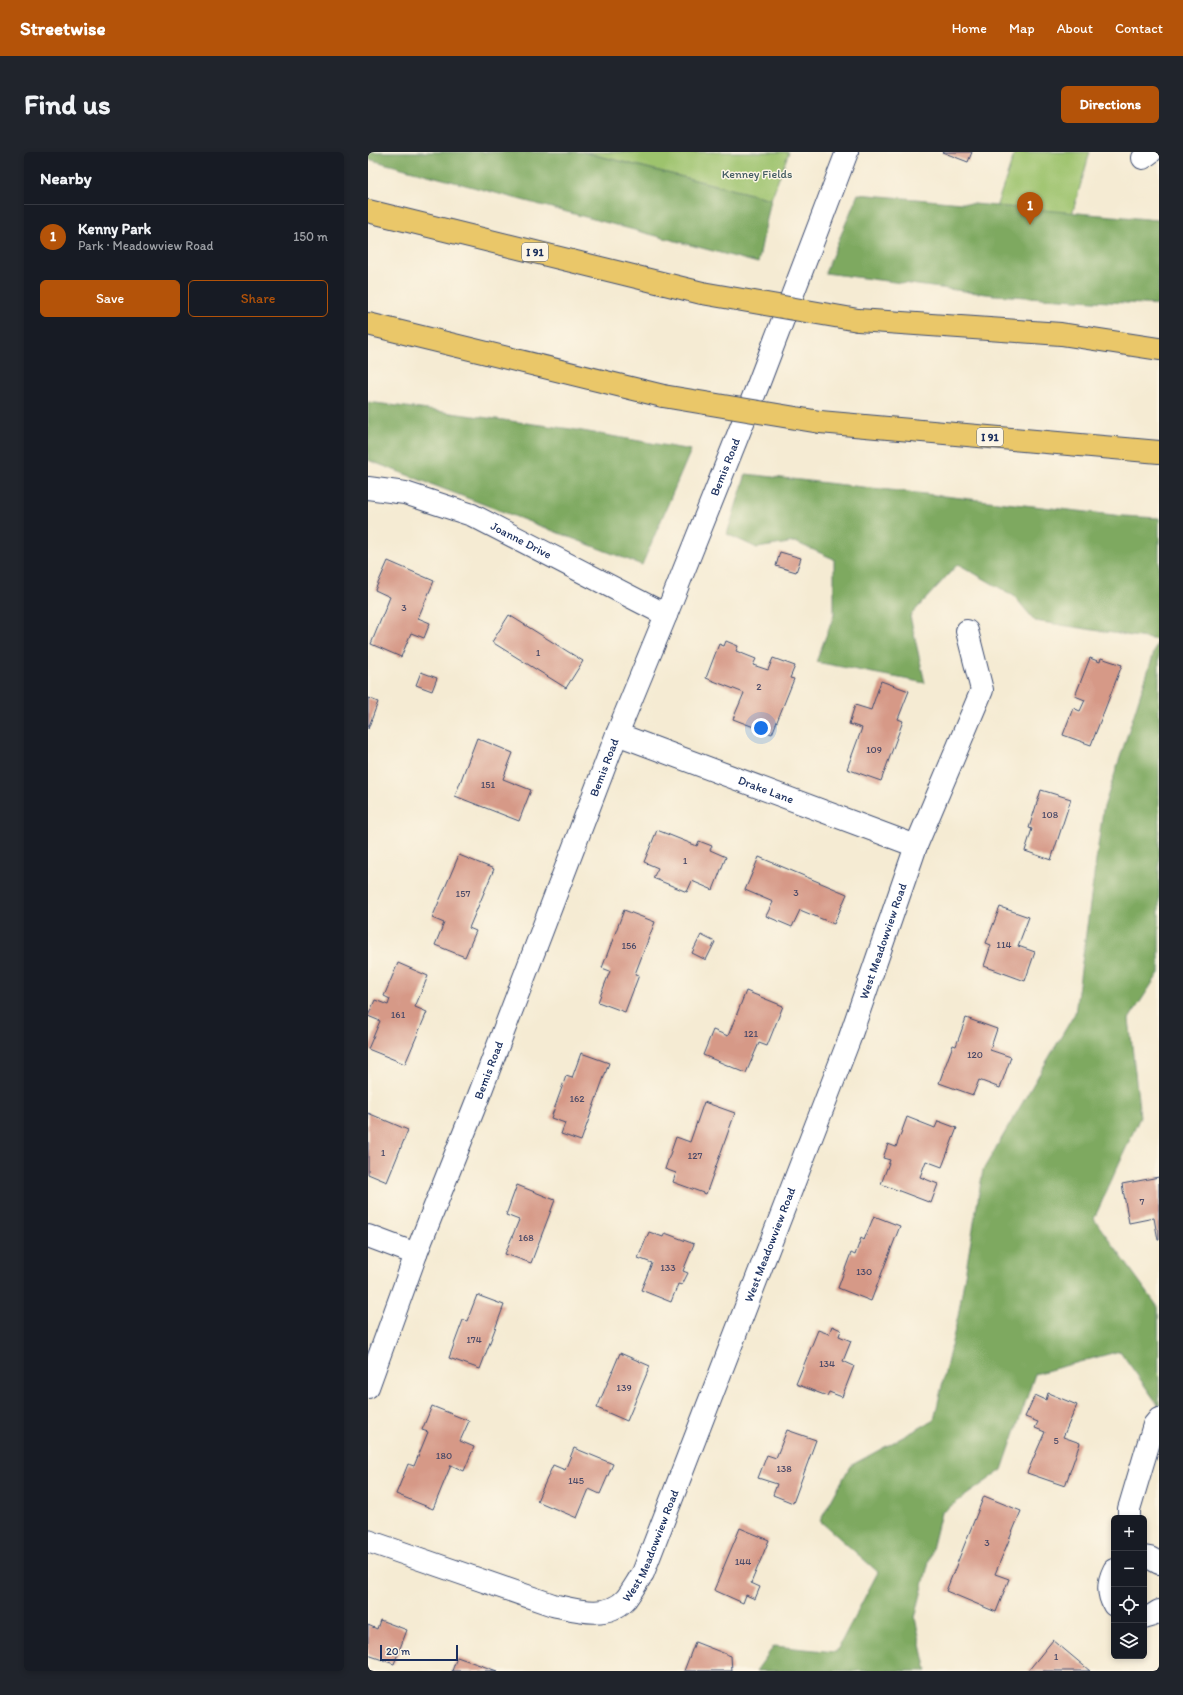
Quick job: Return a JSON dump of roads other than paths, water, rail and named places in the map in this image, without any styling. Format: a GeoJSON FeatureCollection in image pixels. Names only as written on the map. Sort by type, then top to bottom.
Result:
{"type":"FeatureCollection","features":[{"type":"Feature","properties":{"kind":"highway","name":"I 91"},"geometry":{"type":"LineString","coordinates":[[368,211],[702,293],[858,320],[1061,334],[1159,348]]}},
{"type":"Feature","properties":{"kind":"highway","name":"I 91"},"geometry":{"type":"LineString","coordinates":[[368,324],[663,396],[820,422],[1159,452]]}},
{"type":"Feature","properties":{"kind":"street","name":"Bemis Road"},"geometry":{"type":"LineString","coordinates":[[368,1387],[416,1254],[478,1098],[616,734],[666,615],[755,392],[847,152]]}},
{"type":"Feature","properties":{"kind":"street","name":"Joanne Drive"},"geometry":{"type":"LineString","coordinates":[[368,488],[405,493],[472,515],[666,615]]}},
{"type":"Feature","properties":{"kind":"street","name":"West Meadowview Road"},"geometry":{"type":"LineString","coordinates":[[368,1541],[552,1605],[581,1611],[606,1612],[625,1600],[643,1573],[849,1040],[916,846],[982,690],[967,631]]}},
{"type":"Feature","properties":{"kind":"street","name":"Drake Lane"},"geometry":{"type":"LineString","coordinates":[[616,734],[916,846]]}},
{"type":"Feature","properties":{"kind":"street"},"geometry":{"type":"LineString","coordinates":[[368,1236],[416,1254]]}},
{"type":"Feature","properties":{"kind":"street"},"geometry":{"type":"LineString","coordinates":[[1129,1515],[1129,1509],[1154,1425],[1159,1418]]}},
{"type":"Feature","properties":{"kind":"street"},"geometry":{"type":"LineString","coordinates":[[1147,1558],[1159,1563]]}},
{"type":"Feature","properties":{"kind":"street"},"geometry":{"type":"LineString","coordinates":[[1111,1577],[1108,1588],[1111,1600]]}},
{"type":"Feature","properties":{"kind":"street"},"geometry":{"type":"LineString","coordinates":[[1147,1617],[1159,1611]]}},
{"type":"Feature","properties":{"kind":"place","name":"Kenny Park"},"geometry":{"type":"Point","coordinates":[1030,225]}},
{"type":"Feature","properties":{"kind":"park label","name":"Kenney Fields"},"geometry":{"type":"Point","coordinates":[757,174]}}]}
